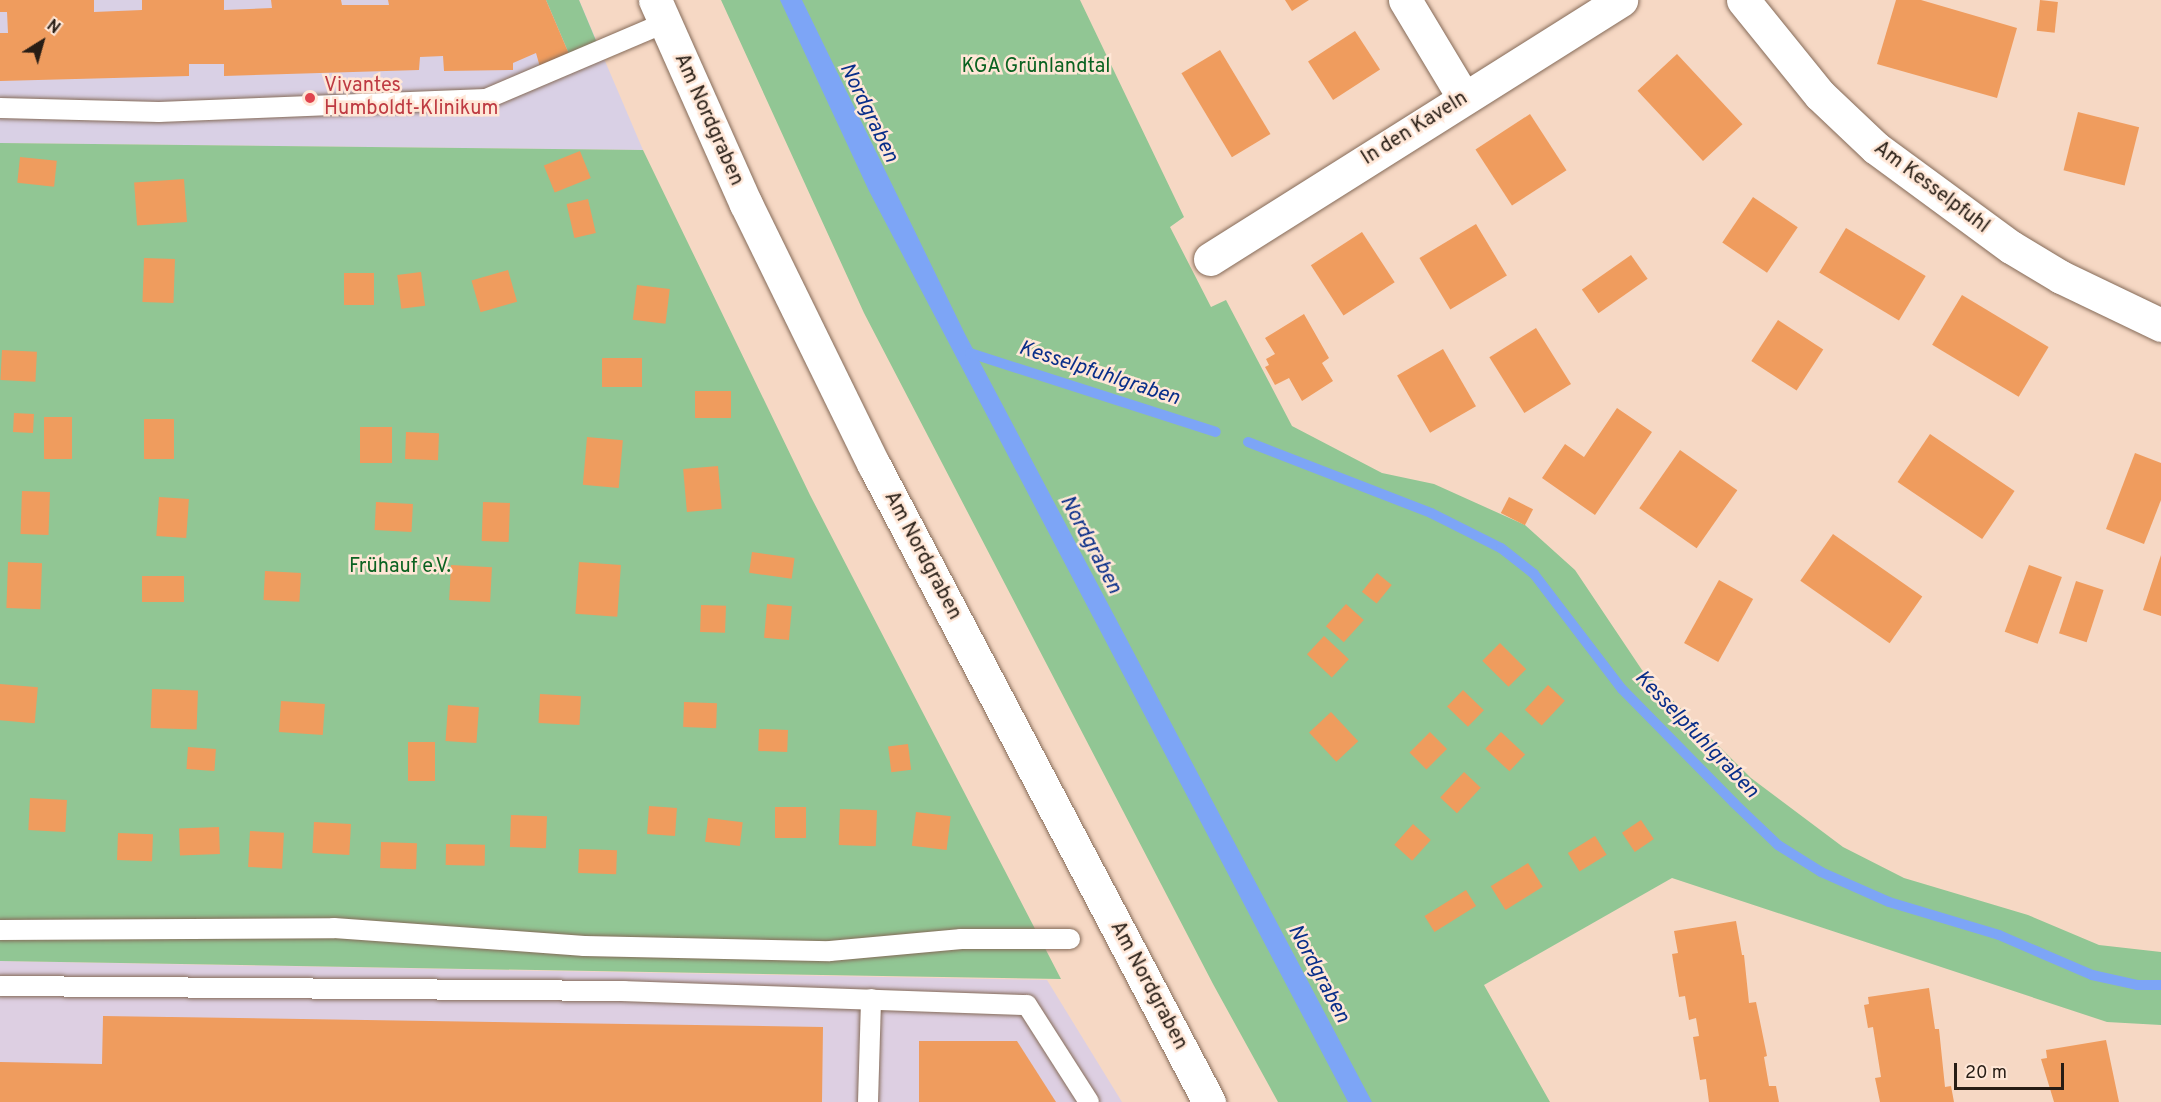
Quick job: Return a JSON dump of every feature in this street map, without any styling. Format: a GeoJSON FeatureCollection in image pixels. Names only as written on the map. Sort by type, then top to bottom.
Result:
{"type":"FeatureCollection","features":[{"type":"Feature","properties":{"kind":"street"},"geometry":{"type":"LineString","coordinates":[[1405,0],[1464,98]]}},
{"type":"Feature","properties":{"kind":"street","name":"In den Kaveln"},"geometry":{"type":"LineString","coordinates":[[1210,259],[1621,0]]}},
{"type":"Feature","properties":{"kind":"street","name":"Am Kesselpfuhl"},"geometry":{"type":"LineString","coordinates":[[1743,0],[1820,96],[1876,148],[2011,247],[2061,277],[2161,325]]}},
{"type":"Feature","properties":{"kind":"street","name":"Am Nordgraben"},"geometry":{"type":"LineString","coordinates":[[660,11],[751,214],[874,465],[1209,1102]]}},
{"type":"Feature","properties":{"kind":"lane"},"geometry":{"type":"LineString","coordinates":[[0,108],[159,112],[486,99],[601,53],[660,11]]}},
{"type":"Feature","properties":{"kind":"lane"},"geometry":{"type":"LineString","coordinates":[[0,930],[333,928],[584,946],[831,951],[961,939],[1070,939]]}},
{"type":"Feature","properties":{"kind":"lane"},"geometry":{"type":"LineString","coordinates":[[0,986],[624,991],[1028,1005],[1089,1102]]}},
{"type":"Feature","properties":{"kind":"lane"},"geometry":{"type":"LineString","coordinates":[[868,1102],[871,999]]}},
{"type":"Feature","properties":{"kind":"shaded area","name":"Vivantes Humboldt-Klinikum"},"geometry":{"type":"Polygon","coordinates":[[[0,0],[579,0],[643,150],[0,143],[0,0]]]}},
{"type":"Feature","properties":{"kind":"shaded area"},"geometry":{"type":"Polygon","coordinates":[[[0,961],[1047,980],[1122,1102],[0,1102],[0,961]]]}},
{"type":"Feature","properties":{"kind":"green space"},"geometry":{"type":"Polygon","coordinates":[[[546,0],[579,0],[597,43],[569,54],[546,0]]]}},
{"type":"Feature","properties":{"kind":"green space","name":"KGA Grünlandtal"},"geometry":{"type":"Polygon","coordinates":[[[721,0],[1080,0],[1184,217],[1170,227],[1211,307],[1226,300],[1292,426],[1382,473],[1434,484],[1525,525],[1575,570],[1642,670],[1751,778],[1843,847],[1904,878],[2028,915],[2099,945],[2161,952],[2161,1025],[2107,1022],[1672,878],[1484,985],[1550,1102],[1278,1102],[1213,984],[864,313],[721,0]]]}},
{"type":"Feature","properties":{"kind":"green space","name":"Frühauf e.V."},"geometry":{"type":"Polygon","coordinates":[[[0,143],[643,150],[810,495],[1061,979],[0,961],[0,143]]]}},
{"type":"Feature","properties":{"kind":"water"},"geometry":{"type":"Polygon","coordinates":[[[780,0],[802,0],[965,334],[1372,1102],[1348,1102],[869,191],[780,0]]]}},
{"type":"Feature","properties":{"kind":"building"},"geometry":{"type":"Polygon","coordinates":[[[0,0],[94,0],[94,12],[142,10],[142,0],[224,0],[224,10],[272,8],[271,0],[341,0],[342,5],[389,5],[388,0],[546,0],[569,54],[540,67],[536,53],[513,63],[513,70],[444,71],[443,56],[420,57],[419,70],[224,76],[224,64],[189,64],[189,76],[0,81],[0,33],[8,33],[7,12],[0,12],[0,0]]]}},
{"type":"Feature","properties":{"kind":"building"},"geometry":{"type":"Polygon","coordinates":[[[1285,0],[1309,0],[1292,11],[1285,0]]]}},
{"type":"Feature","properties":{"kind":"building"},"geometry":{"type":"Polygon","coordinates":[[[1896,0],[1921,0],[2017,28],[1997,98],[1877,64],[1896,0]]]}},
{"type":"Feature","properties":{"kind":"building"},"geometry":{"type":"Polygon","coordinates":[[[2040,0],[2058,2],[2055,33],[2037,31],[2040,0]]]}},
{"type":"Feature","properties":{"kind":"building"},"geometry":{"type":"Polygon","coordinates":[[[1355,31],[1380,70],[1333,100],[1308,61],[1355,31]]]}},
{"type":"Feature","properties":{"kind":"building"},"geometry":{"type":"Polygon","coordinates":[[[1220,50],[1270,134],[1232,157],[1181,73],[1220,50]]]}},
{"type":"Feature","properties":{"kind":"building"},"geometry":{"type":"Polygon","coordinates":[[[1677,54],[1742,124],[1703,161],[1638,91],[1677,54]]]}},
{"type":"Feature","properties":{"kind":"building"},"geometry":{"type":"Polygon","coordinates":[[[2078,112],[2139,127],[2125,185],[2063,170],[2078,112]]]}},
{"type":"Feature","properties":{"kind":"building"},"geometry":{"type":"Polygon","coordinates":[[[1530,114],[1566,170],[1512,206],[1475,149],[1530,114]]]}},
{"type":"Feature","properties":{"kind":"building"},"geometry":{"type":"Polygon","coordinates":[[[580,151],[591,178],[555,192],[544,166],[580,151]]]}},
{"type":"Feature","properties":{"kind":"building"},"geometry":{"type":"Polygon","coordinates":[[[20,157],[57,161],[54,187],[17,183],[20,157]]]}},
{"type":"Feature","properties":{"kind":"building"},"geometry":{"type":"Polygon","coordinates":[[[184,179],[187,222],[137,225],[134,182],[184,179]]]}},
{"type":"Feature","properties":{"kind":"building"},"geometry":{"type":"Polygon","coordinates":[[[1753,197],[1798,227],[1767,273],[1722,243],[1753,197]]]}},
{"type":"Feature","properties":{"kind":"building"},"geometry":{"type":"Polygon","coordinates":[[[588,199],[596,233],[574,238],[567,204],[588,199]]]}},
{"type":"Feature","properties":{"kind":"building"},"geometry":{"type":"Polygon","coordinates":[[[1476,224],[1507,275],[1450,309],[1419,258],[1476,224]]]}},
{"type":"Feature","properties":{"kind":"building"},"geometry":{"type":"Polygon","coordinates":[[[1846,228],[1926,276],[1899,320],[1819,273],[1846,228]]]}},
{"type":"Feature","properties":{"kind":"building"},"geometry":{"type":"Polygon","coordinates":[[[1362,232],[1395,282],[1344,316],[1311,265],[1362,232]]]}},
{"type":"Feature","properties":{"kind":"building"},"geometry":{"type":"Polygon","coordinates":[[[1631,255],[1648,279],[1598,313],[1582,289],[1631,255]]]}},
{"type":"Feature","properties":{"kind":"building"},"geometry":{"type":"Polygon","coordinates":[[[144,258],[175,259],[173,303],[142,302],[144,258]]]}},
{"type":"Feature","properties":{"kind":"building"},"geometry":{"type":"Polygon","coordinates":[[[508,270],[517,302],[481,312],[471,280],[508,270]]]}},
{"type":"Feature","properties":{"kind":"building"},"geometry":{"type":"Polygon","coordinates":[[[421,272],[425,306],[401,309],[397,275],[421,272]]]}},
{"type":"Feature","properties":{"kind":"building"},"geometry":{"type":"Polygon","coordinates":[[[344,273],[374,273],[374,305],[344,305],[344,273]]]}},
{"type":"Feature","properties":{"kind":"building"},"geometry":{"type":"Polygon","coordinates":[[[637,285],[670,289],[665,324],[633,320],[637,285]]]}},
{"type":"Feature","properties":{"kind":"building"},"geometry":{"type":"Polygon","coordinates":[[[1962,295],[2049,347],[2019,397],[1932,345],[1962,295]]]}},
{"type":"Feature","properties":{"kind":"building"},"geometry":{"type":"Polygon","coordinates":[[[1304,314],[1329,358],[1322,363],[1333,381],[1302,401],[1289,378],[1275,385],[1265,367],[1269,365],[1266,359],[1275,354],[1265,338],[1304,314]]]}},
{"type":"Feature","properties":{"kind":"building"},"geometry":{"type":"Polygon","coordinates":[[[1778,320],[1823,349],[1797,391],[1751,361],[1778,320]]]}},
{"type":"Feature","properties":{"kind":"building"},"geometry":{"type":"Polygon","coordinates":[[[1536,328],[1571,384],[1524,413],[1489,357],[1536,328]]]}},
{"type":"Feature","properties":{"kind":"building"},"geometry":{"type":"Polygon","coordinates":[[[1443,349],[1476,406],[1430,433],[1397,376],[1443,349]]]}},
{"type":"Feature","properties":{"kind":"building"},"geometry":{"type":"Polygon","coordinates":[[[2,350],[37,352],[35,382],[0,380],[2,350]]]}},
{"type":"Feature","properties":{"kind":"building"},"geometry":{"type":"Polygon","coordinates":[[[602,358],[642,358],[642,387],[602,387],[602,358]]]}},
{"type":"Feature","properties":{"kind":"building"},"geometry":{"type":"Polygon","coordinates":[[[695,391],[731,391],[731,418],[695,418],[695,391]]]}},
{"type":"Feature","properties":{"kind":"building"},"geometry":{"type":"Polygon","coordinates":[[[1617,408],[1652,432],[1595,515],[1542,478],[1565,444],[1584,457],[1617,408]]]}},
{"type":"Feature","properties":{"kind":"building"},"geometry":{"type":"Polygon","coordinates":[[[14,413],[34,414],[33,433],[13,432],[14,413]]]}},
{"type":"Feature","properties":{"kind":"building"},"geometry":{"type":"Polygon","coordinates":[[[44,417],[72,417],[72,459],[44,459],[44,417]]]}},
{"type":"Feature","properties":{"kind":"building"},"geometry":{"type":"Polygon","coordinates":[[[144,419],[174,419],[174,459],[144,459],[144,419]]]}},
{"type":"Feature","properties":{"kind":"building"},"geometry":{"type":"Polygon","coordinates":[[[360,427],[392,427],[392,463],[360,463],[360,427]]]}},
{"type":"Feature","properties":{"kind":"building"},"geometry":{"type":"Polygon","coordinates":[[[406,432],[439,433],[438,460],[405,459],[406,432]]]}},
{"type":"Feature","properties":{"kind":"building"},"geometry":{"type":"Polygon","coordinates":[[[1930,434],[2015,491],[1982,539],[1898,482],[1930,434]]]}},
{"type":"Feature","properties":{"kind":"building"},"geometry":{"type":"Polygon","coordinates":[[[587,437],[623,440],[619,488],[583,485],[587,437]]]}},
{"type":"Feature","properties":{"kind":"building"},"geometry":{"type":"Polygon","coordinates":[[[1680,450],[1737,490],[1697,548],[1639,508],[1680,450]]]}},
{"type":"Feature","properties":{"kind":"building"},"geometry":{"type":"Polygon","coordinates":[[[2135,453],[2161,463],[2161,500],[2144,544],[2106,529],[2135,453]]]}},
{"type":"Feature","properties":{"kind":"building"},"geometry":{"type":"Polygon","coordinates":[[[718,466],[722,509],[687,512],[683,469],[718,466]]]}},
{"type":"Feature","properties":{"kind":"building"},"geometry":{"type":"Polygon","coordinates":[[[22,491],[50,492],[48,535],[20,534],[22,491]]]}},
{"type":"Feature","properties":{"kind":"building"},"geometry":{"type":"Polygon","coordinates":[[[159,497],[189,499],[186,538],[156,536],[159,497]]]}},
{"type":"Feature","properties":{"kind":"building"},"geometry":{"type":"Polygon","coordinates":[[[1509,497],[1533,509],[1525,525],[1501,513],[1509,497]]]}},
{"type":"Feature","properties":{"kind":"building"},"geometry":{"type":"Polygon","coordinates":[[[376,502],[413,504],[411,532],[375,530],[376,502]]]}},
{"type":"Feature","properties":{"kind":"building"},"geometry":{"type":"Polygon","coordinates":[[[483,502],[510,503],[509,542],[482,541],[483,502]]]}},
{"type":"Feature","properties":{"kind":"building"},"geometry":{"type":"Polygon","coordinates":[[[1833,534],[1922,597],[1890,643],[1800,581],[1833,534]]]}},
{"type":"Feature","properties":{"kind":"building"},"geometry":{"type":"Polygon","coordinates":[[[752,552],[795,558],[792,579],[749,573],[752,552]]]}},
{"type":"Feature","properties":{"kind":"building"},"geometry":{"type":"Polygon","coordinates":[[[2161,555],[2161,616],[2143,610],[2161,555]]]}},
{"type":"Feature","properties":{"kind":"building"},"geometry":{"type":"Polygon","coordinates":[[[8,562],[42,563],[40,609],[6,608],[8,562]]]}},
{"type":"Feature","properties":{"kind":"building"},"geometry":{"type":"Polygon","coordinates":[[[579,562],[621,565],[617,617],[575,614],[579,562]]]}},
{"type":"Feature","properties":{"kind":"building"},"geometry":{"type":"Polygon","coordinates":[[[451,565],[492,567],[490,602],[449,600],[451,565]]]}},
{"type":"Feature","properties":{"kind":"building"},"geometry":{"type":"Polygon","coordinates":[[[2029,565],[2062,577],[2038,644],[2005,632],[2029,565]]]}},
{"type":"Feature","properties":{"kind":"building"},"geometry":{"type":"Polygon","coordinates":[[[265,571],[301,573],[299,602],[263,600],[265,571]]]}},
{"type":"Feature","properties":{"kind":"building"},"geometry":{"type":"Polygon","coordinates":[[[1377,573],[1392,585],[1377,604],[1362,592],[1377,573]]]}},
{"type":"Feature","properties":{"kind":"building"},"geometry":{"type":"Polygon","coordinates":[[[142,576],[184,576],[184,602],[142,602],[142,576]]]}},
{"type":"Feature","properties":{"kind":"building"},"geometry":{"type":"Polygon","coordinates":[[[1719,580],[1753,599],[1718,662],[1684,643],[1719,580]]]}},
{"type":"Feature","properties":{"kind":"building"},"geometry":{"type":"Polygon","coordinates":[[[2076,581],[2104,590],[2087,642],[2059,633],[2076,581]]]}},
{"type":"Feature","properties":{"kind":"building"},"geometry":{"type":"Polygon","coordinates":[[[767,604],[792,606],[789,640],[764,638],[767,604]]]}},
{"type":"Feature","properties":{"kind":"building"},"geometry":{"type":"Polygon","coordinates":[[[1346,604],[1364,620],[1344,642],[1326,626],[1346,604]]]}},
{"type":"Feature","properties":{"kind":"building"},"geometry":{"type":"Polygon","coordinates":[[[701,605],[726,606],[725,633],[700,632],[701,605]]]}},
{"type":"Feature","properties":{"kind":"building"},"geometry":{"type":"Polygon","coordinates":[[[1324,636],[1349,659],[1332,677],[1307,654],[1324,636]]]}},
{"type":"Feature","properties":{"kind":"building"},"geometry":{"type":"Polygon","coordinates":[[[1500,643],[1526,669],[1508,687],[1482,661],[1500,643]]]}},
{"type":"Feature","properties":{"kind":"building"},"geometry":{"type":"Polygon","coordinates":[[[0,684],[38,687],[35,723],[0,720],[0,684]]]}},
{"type":"Feature","properties":{"kind":"building"},"geometry":{"type":"Polygon","coordinates":[[[1548,685],[1565,701],[1542,726],[1525,710],[1548,685]]]}},
{"type":"Feature","properties":{"kind":"building"},"geometry":{"type":"Polygon","coordinates":[[[152,689],[198,691],[197,730],[151,728],[152,689]]]}},
{"type":"Feature","properties":{"kind":"building"},"geometry":{"type":"Polygon","coordinates":[[[1463,690],[1484,710],[1468,727],[1447,707],[1463,690]]]}},
{"type":"Feature","properties":{"kind":"building"},"geometry":{"type":"Polygon","coordinates":[[[540,694],[581,696],[579,725],[538,723],[540,694]]]}},
{"type":"Feature","properties":{"kind":"building"},"geometry":{"type":"Polygon","coordinates":[[[281,701],[325,704],[323,735],[279,732],[281,701]]]}},
{"type":"Feature","properties":{"kind":"building"},"geometry":{"type":"Polygon","coordinates":[[[684,702],[717,703],[716,728],[683,727],[684,702]]]}},
{"type":"Feature","properties":{"kind":"building"},"geometry":{"type":"Polygon","coordinates":[[[448,705],[479,707],[476,743],[445,741],[448,705]]]}},
{"type":"Feature","properties":{"kind":"building"},"geometry":{"type":"Polygon","coordinates":[[[1331,712],[1358,741],[1336,762],[1309,732],[1331,712]]]}},
{"type":"Feature","properties":{"kind":"building"},"geometry":{"type":"Polygon","coordinates":[[[759,729],[788,730],[787,752],[758,751],[759,729]]]}},
{"type":"Feature","properties":{"kind":"building"},"geometry":{"type":"Polygon","coordinates":[[[1430,732],[1447,749],[1426,769],[1409,753],[1430,732]]]}},
{"type":"Feature","properties":{"kind":"building"},"geometry":{"type":"Polygon","coordinates":[[[1501,732],[1525,755],[1509,771],[1485,749],[1501,732]]]}},
{"type":"Feature","properties":{"kind":"building"},"geometry":{"type":"Polygon","coordinates":[[[408,742],[435,742],[435,781],[408,781],[408,742]]]}},
{"type":"Feature","properties":{"kind":"building"},"geometry":{"type":"Polygon","coordinates":[[[908,744],[911,770],[891,772],[888,746],[908,744]]]}},
{"type":"Feature","properties":{"kind":"building"},"geometry":{"type":"Polygon","coordinates":[[[188,747],[216,749],[214,771],[186,769],[188,747]]]}},
{"type":"Feature","properties":{"kind":"building"},"geometry":{"type":"Polygon","coordinates":[[[1464,772],[1481,788],[1457,813],[1440,798],[1464,772]]]}},
{"type":"Feature","properties":{"kind":"building"},"geometry":{"type":"Polygon","coordinates":[[[30,798],[67,800],[65,832],[28,830],[30,798]]]}},
{"type":"Feature","properties":{"kind":"building"},"geometry":{"type":"Polygon","coordinates":[[[649,806],[677,808],[675,836],[647,834],[649,806]]]}},
{"type":"Feature","properties":{"kind":"building"},"geometry":{"type":"Polygon","coordinates":[[[775,807],[806,807],[806,838],[775,838],[775,807]]]}},
{"type":"Feature","properties":{"kind":"building"},"geometry":{"type":"Polygon","coordinates":[[[840,809],[877,810],[876,846],[839,845],[840,809]]]}},
{"type":"Feature","properties":{"kind":"building"},"geometry":{"type":"Polygon","coordinates":[[[916,812],[951,816],[947,850],[912,846],[916,812]]]}},
{"type":"Feature","properties":{"kind":"building"},"geometry":{"type":"Polygon","coordinates":[[[511,815],[547,816],[546,848],[510,847],[511,815]]]}},
{"type":"Feature","properties":{"kind":"building"},"geometry":{"type":"Polygon","coordinates":[[[708,818],[743,822],[740,846],[705,842],[708,818]]]}},
{"type":"Feature","properties":{"kind":"building"},"geometry":{"type":"Polygon","coordinates":[[[1641,820],[1654,839],[1635,852],[1622,833],[1641,820]]]}},
{"type":"Feature","properties":{"kind":"building"},"geometry":{"type":"Polygon","coordinates":[[[314,822],[351,824],[349,855],[312,853],[314,822]]]}},
{"type":"Feature","properties":{"kind":"building"},"geometry":{"type":"Polygon","coordinates":[[[1413,824],[1431,840],[1412,861],[1394,845],[1413,824]]]}},
{"type":"Feature","properties":{"kind":"building"},"geometry":{"type":"Polygon","coordinates":[[[219,827],[220,854],[180,855],[179,828],[219,827]]]}},
{"type":"Feature","properties":{"kind":"building"},"geometry":{"type":"Polygon","coordinates":[[[250,831],[284,833],[282,869],[248,867],[250,831]]]}},
{"type":"Feature","properties":{"kind":"building"},"geometry":{"type":"Polygon","coordinates":[[[118,833],[153,834],[152,861],[117,860],[118,833]]]}},
{"type":"Feature","properties":{"kind":"building"},"geometry":{"type":"Polygon","coordinates":[[[1595,836],[1607,855],[1580,872],[1568,853],[1595,836]]]}},
{"type":"Feature","properties":{"kind":"building"},"geometry":{"type":"Polygon","coordinates":[[[381,842],[417,843],[416,869],[380,868],[381,842]]]}},
{"type":"Feature","properties":{"kind":"building"},"geometry":{"type":"Polygon","coordinates":[[[446,844],[485,845],[485,866],[446,865],[446,844]]]}},
{"type":"Feature","properties":{"kind":"building"},"geometry":{"type":"Polygon","coordinates":[[[579,849],[617,850],[616,874],[578,873],[579,849]]]}},
{"type":"Feature","properties":{"kind":"building"},"geometry":{"type":"Polygon","coordinates":[[[1528,863],[1543,887],[1506,910],[1491,886],[1528,863]]]}},
{"type":"Feature","properties":{"kind":"building"},"geometry":{"type":"Polygon","coordinates":[[[1466,890],[1476,906],[1435,932],[1424,916],[1466,890]]]}},
{"type":"Feature","properties":{"kind":"building"},"geometry":{"type":"Polygon","coordinates":[[[1736,921],[1742,955],[1744,955],[1749,1003],[1756,1002],[1767,1056],[1764,1057],[1769,1086],[1776,1086],[1779,1102],[1709,1102],[1706,1079],[1700,1080],[1693,1037],[1699,1036],[1696,1018],[1689,1020],[1685,996],[1679,997],[1672,954],[1678,953],[1674,931],[1736,921]]]}},
{"type":"Feature","properties":{"kind":"building"},"geometry":{"type":"Polygon","coordinates":[[[1929,988],[1935,1029],[1939,1029],[1945,1087],[1951,1086],[1954,1102],[1880,1102],[1875,1078],[1881,1077],[1873,1027],[1868,1028],[1864,1005],[1869,1004],[1868,997],[1929,988]]]}},
{"type":"Feature","properties":{"kind":"building"},"geometry":{"type":"Polygon","coordinates":[[[103,1016],[823,1027],[822,1102],[0,1102],[0,1062],[102,1064],[103,1016]]]}},
{"type":"Feature","properties":{"kind":"building"},"geometry":{"type":"Polygon","coordinates":[[[2106,1040],[2119,1102],[2054,1102],[2041,1059],[2047,1058],[2046,1050],[2106,1040]]]}},
{"type":"Feature","properties":{"kind":"building"},"geometry":{"type":"Polygon","coordinates":[[[919,1041],[1017,1041],[1056,1102],[919,1102],[919,1041]]]}},
{"type":"Feature","properties":{"kind":"waterway","name":"Kesselpfuhlgraben"},"geometry":{"type":"LineString","coordinates":[[970,353],[1216,432]]}},
{"type":"Feature","properties":{"kind":"waterway","name":"Kesselpfuhlgraben"},"geometry":{"type":"LineString","coordinates":[[1248,442],[1431,513],[1501,548],[1534,574],[1622,689],[1734,803],[1778,845],[1821,872],[1889,902],[1999,935],[2092,975],[2137,985],[2161,985]]}},
{"type":"Feature","properties":{"kind":"place","name":"Vivantes Humboldt-Klinikum"},"geometry":{"type":"Point","coordinates":[310,98]}},
{"type":"Feature","properties":{"kind":"water label","name":"Nordgraben"},"geometry":{"type":"Point","coordinates":[868,113]}},
{"type":"Feature","properties":{"kind":"water label","name":"Nordgraben"},"geometry":{"type":"Point","coordinates":[1090,545]}},
{"type":"Feature","properties":{"kind":"water label","name":"Nordgraben"},"geometry":{"type":"Point","coordinates":[1318,974]}}]}
